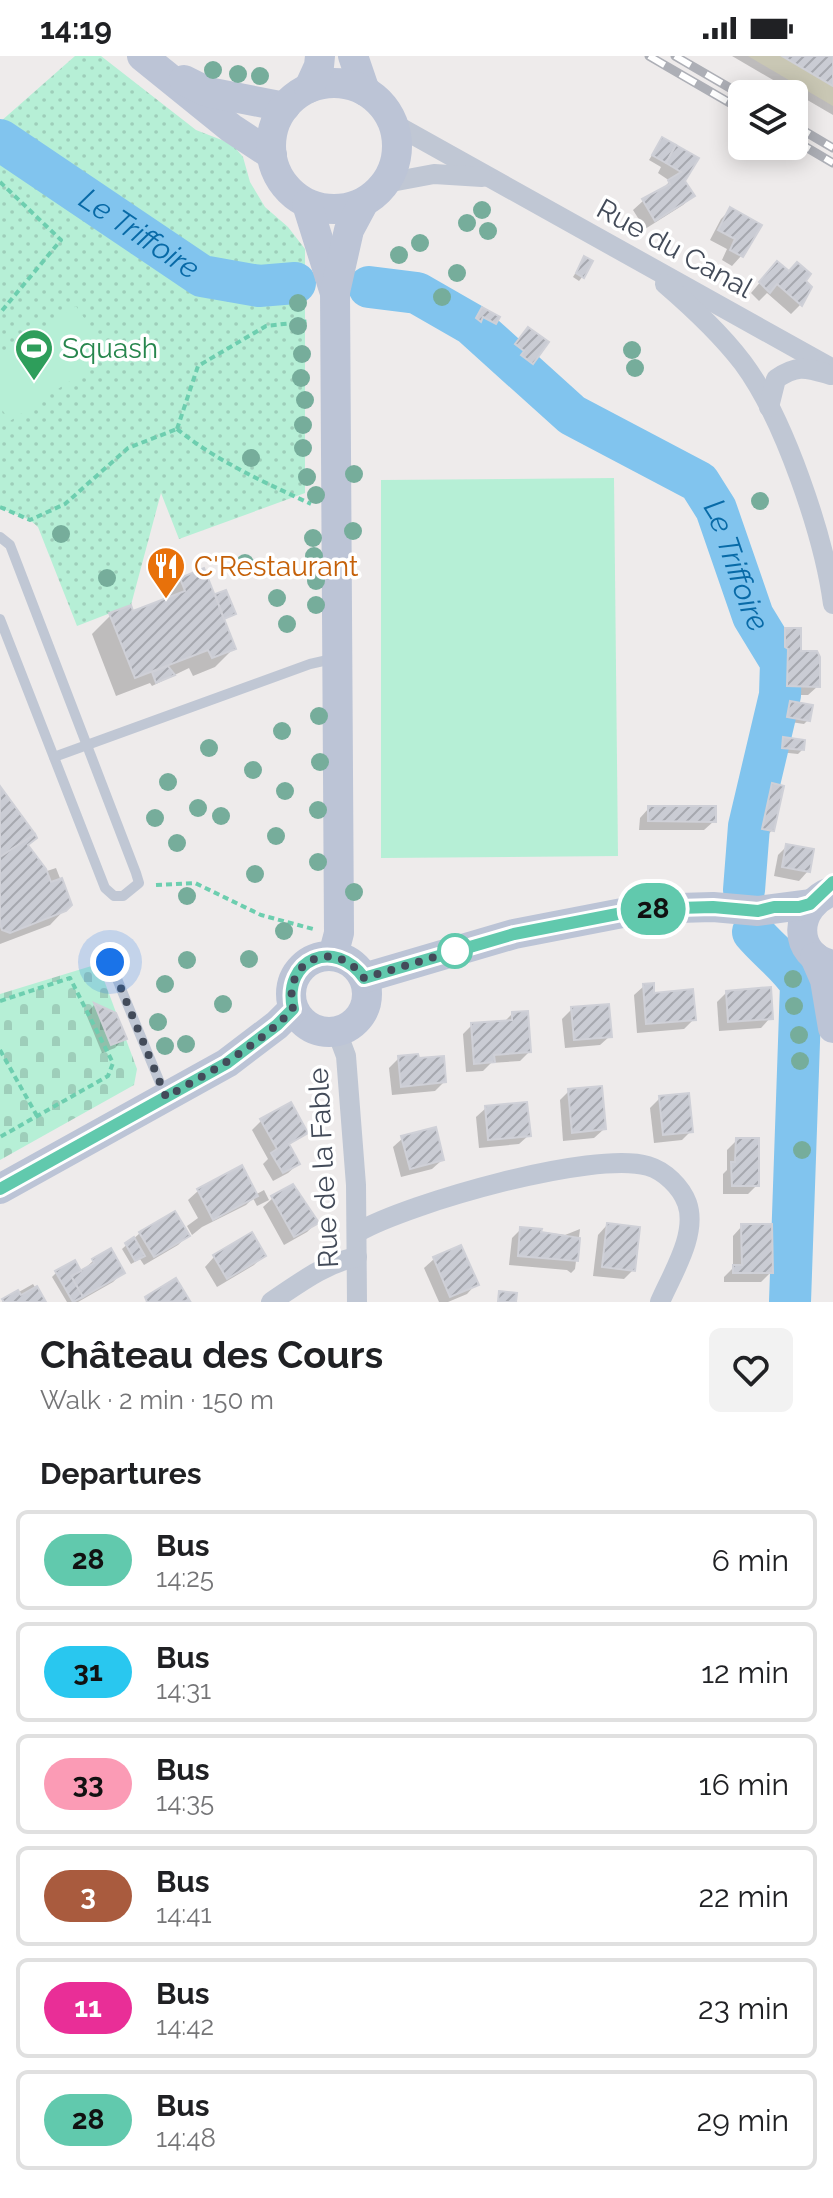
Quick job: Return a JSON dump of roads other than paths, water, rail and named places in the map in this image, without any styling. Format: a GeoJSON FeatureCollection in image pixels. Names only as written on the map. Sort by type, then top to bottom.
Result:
{"type":"FeatureCollection","features":[{"type":"Feature","properties":{"kind":"street"},"geometry":{"type":"LineString","coordinates":[[309,88],[320,56]]}},
{"type":"Feature","properties":{"kind":"street"},"geometry":{"type":"LineString","coordinates":[[353,56],[365,91]]}},
{"type":"Feature","properties":{"kind":"street"},"geometry":{"type":"LineString","coordinates":[[149,62],[208,92],[285,107]]}},
{"type":"Feature","properties":{"kind":"street"},"geometry":{"type":"LineString","coordinates":[[149,62],[231,128],[272,155]]}},
{"type":"Feature","properties":{"kind":"street"},"geometry":{"type":"LineString","coordinates":[[336,944],[298,971],[292,983],[293,1009],[305,1025],[316,1030],[337,1032],[355,1022],[363,1012],[368,992],[364,978],[336,944],[338,509],[335,305],[349,230],[395,165],[398,144],[394,124],[387,111],[365,91],[347,84],[309,88],[285,107],[276,122],[272,155],[278,175],[290,192],[307,204],[336,209],[375,193]]}},
{"type":"Feature","properties":{"kind":"street","name":"Rue du Canal"},"geometry":{"type":"LineString","coordinates":[[394,124],[833,369]]}},
{"type":"Feature","properties":{"kind":"street","name":"Rue du Canal"},"geometry":{"type":"LineString","coordinates":[[375,193],[434,174],[490,178]]}},
{"type":"Feature","properties":{"kind":"street"},"geometry":{"type":"LineString","coordinates":[[307,204],[335,305]]}},
{"type":"Feature","properties":{"kind":"street"},"geometry":{"type":"LineString","coordinates":[[632,255],[713,326],[745,365],[783,436],[814,526],[833,604]]}},
{"type":"Feature","properties":{"kind":"street"},"geometry":{"type":"LineString","coordinates":[[769,407],[776,379],[792,368],[833,375]]}},
{"type":"Feature","properties":{"kind":"street"},"geometry":{"type":"LineString","coordinates":[[814,526],[825,518],[833,517]]}},
{"type":"Feature","properties":{"kind":"street"},"geometry":{"type":"LineString","coordinates":[[364,978],[514,934],[643,909],[713,907],[758,911],[824,893]]}},
{"type":"Feature","properties":{"kind":"street"},"geometry":{"type":"LineString","coordinates":[[824,893],[803,919],[802,933],[818,956],[833,1028]]}},
{"type":"Feature","properties":{"kind":"street"},"geometry":{"type":"LineString","coordinates":[[758,911],[783,924],[818,956]]}},
{"type":"Feature","properties":{"kind":"street"},"geometry":{"type":"LineString","coordinates":[[0,1189],[227,1063],[293,1009]]}},
{"type":"Feature","properties":{"kind":"street","name":"Rue de la Fable"},"geometry":{"type":"LineString","coordinates":[[337,1032],[346,1056],[358,1232],[357,1302]]}},
{"type":"Feature","properties":{"kind":"street"},"geometry":{"type":"LineString","coordinates":[[358,1232],[382,1219],[494,1184],[610,1163],[650,1166],[675,1182],[688,1205],[688,1235],[660,1302]]}},
{"type":"Feature","properties":{"kind":"street"},"geometry":{"type":"LineString","coordinates":[[271,1302],[311,1275],[357,1257]]}},
{"type":"Feature","properties":{"kind":"lane"},"geometry":{"type":"LineString","coordinates":[[0,537],[10,545],[139,883],[123,896],[114,896],[105,888],[0,619]]}},
{"type":"Feature","properties":{"kind":"lane"},"geometry":{"type":"LineString","coordinates":[[54,757],[310,664],[338,658]]}},
{"type":"Feature","properties":{"kind":"lane"},"geometry":{"type":"LineString","coordinates":[[110,962],[166,1097]]}},
{"type":"Feature","properties":{"kind":"waterway","name":"Le Triffoire"},"geometry":{"type":"LineString","coordinates":[[0,140],[202,276],[259,286],[295,283]]}},
{"type":"Feature","properties":{"kind":"waterway","name":"Le Triffoire"},"geometry":{"type":"LineString","coordinates":[[369,287],[417,293],[471,324],[572,415],[699,482],[716,509],[753,616],[781,662],[780,695],[749,826],[744,890]]}},
{"type":"Feature","properties":{"kind":"waterway","name":"Le Triffoire"},"geometry":{"type":"LineString","coordinates":[[753,932],[801,984],[790,1302]]}},
{"type":"Feature","properties":{"kind":"railway"},"geometry":{"type":"LineString","coordinates":[[649,56],[728,102]]}},
{"type":"Feature","properties":{"kind":"railway"},"geometry":{"type":"LineString","coordinates":[[675,56],[728,87]]}},
{"type":"Feature","properties":{"kind":"railway"},"geometry":{"type":"LineString","coordinates":[[808,133],[833,148]]}},
{"type":"Feature","properties":{"kind":"railway"},"geometry":{"type":"LineString","coordinates":[[808,148],[833,163]]}},
{"type":"Feature","properties":{"kind":"place","name":"Squash"},"geometry":{"type":"Point","coordinates":[34,382]}},
{"type":"Feature","properties":{"kind":"place","name":"C'Restaurant"},"geometry":{"type":"Point","coordinates":[166,600]}}]}
